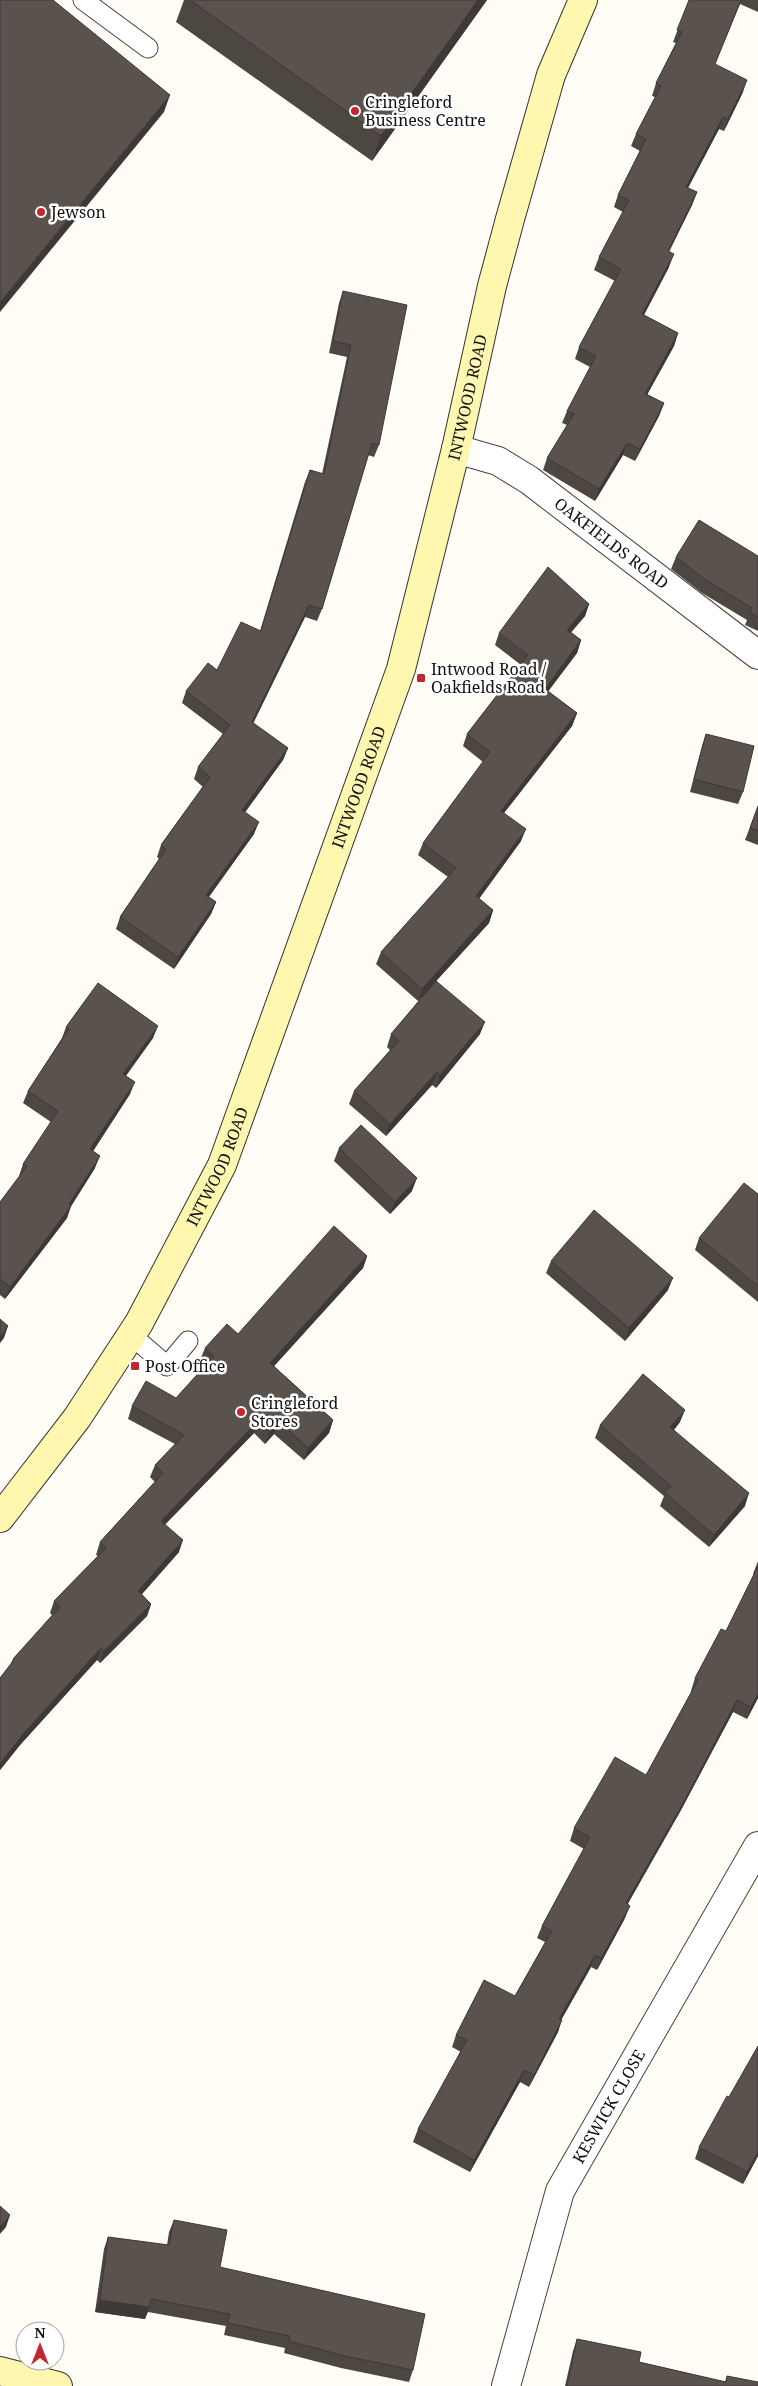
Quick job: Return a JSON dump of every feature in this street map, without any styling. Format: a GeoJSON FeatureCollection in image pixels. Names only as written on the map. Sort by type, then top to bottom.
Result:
{"type":"FeatureCollection","features":[{"type":"Feature","properties":{"kind":"street","name":"INTWOOD ROAD"},"geometry":{"type":"LineString","coordinates":[[0,1518],[77,1418],[131,1335],[184,1241],[222,1166],[401,669],[456,449],[492,286],[510,219],[551,75],[582,0]]}},
{"type":"Feature","properties":{"kind":"street","name":"OAKFIELDS ROAD"},"geometry":{"type":"LineString","coordinates":[[456,449],[498,461],[528,480],[758,654]]}},
{"type":"Feature","properties":{"kind":"street","name":"KESWICK CLOSE"},"geometry":{"type":"LineString","coordinates":[[506,2386],[560,2190],[758,1846]]}},
{"type":"Feature","properties":{"kind":"street"},"geometry":{"type":"LineString","coordinates":[[0,2371],[58,2386]]}},
{"type":"Feature","properties":{"kind":"lane"},"geometry":{"type":"LineString","coordinates":[[83,0],[148,48]]}},
{"type":"Feature","properties":{"kind":"lane"},"geometry":{"type":"LineString","coordinates":[[131,1335],[167,1366],[188,1341]]}},
{"type":"Feature","properties":{"kind":"building","name":"Jewson"},"geometry":{"type":"Polygon","coordinates":[[[0,0],[53,0],[170,95],[0,302],[0,0]]]}},
{"type":"Feature","properties":{"kind":"building","name":"Cringleford Business Centre"},"geometry":{"type":"Polygon","coordinates":[[[190,0],[478,0],[381,136],[190,0]]]}},
{"type":"Feature","properties":{"kind":"building"},"geometry":{"type":"Polygon","coordinates":[[[689,0],[741,0],[715,64],[747,80],[728,119],[723,117],[686,187],[697,192],[668,251],[674,254],[642,314],[678,333],[645,394],[664,403],[640,449],[627,443],[599,489],[547,458],[574,414],[567,411],[596,356],[579,347],[621,269],[599,257],[629,200],[618,195],[646,139],[636,134],[661,86],[656,83],[682,32],[677,30],[689,0]]]}},
{"type":"Feature","properties":{"kind":"building"},"geometry":{"type":"Polygon","coordinates":[[[343,291],[407,305],[379,445],[372,443],[322,609],[309,605],[252,722],[288,748],[242,810],[259,822],[206,895],[216,902],[178,957],[120,917],[166,849],[161,845],[210,777],[198,767],[230,725],[186,691],[208,663],[217,670],[241,622],[261,631],[310,470],[324,474],[351,345],[333,341],[343,291]]]}},
{"type":"Feature","properties":{"kind":"building"},"geometry":{"type":"Polygon","coordinates":[[[699,520],[758,556],[758,617],[750,613],[752,608],[706,580],[676,557],[699,520]]]}},
{"type":"Feature","properties":{"kind":"building"},"geometry":{"type":"Polygon","coordinates":[[[548,567],[589,604],[567,630],[581,640],[545,689],[577,713],[501,811],[526,829],[476,896],[493,910],[422,989],[381,952],[456,868],[423,843],[490,752],[467,734],[528,655],[499,633],[548,567]]]}},
{"type":"Feature","properties":{"kind":"building"},"geometry":{"type":"Polygon","coordinates":[[[706,734],[754,746],[743,792],[694,779],[706,734]]]}},
{"type":"Feature","properties":{"kind":"building"},"geometry":{"type":"Polygon","coordinates":[[[758,806],[758,831],[750,828],[758,806]]]}},
{"type":"Feature","properties":{"kind":"building"},"geometry":{"type":"Polygon","coordinates":[[[436,981],[485,1022],[440,1075],[437,1072],[390,1124],[354,1091],[399,1041],[391,1034],[436,981]]]}},
{"type":"Feature","properties":{"kind":"building"},"geometry":{"type":"Polygon","coordinates":[[[98,983],[158,1026],[123,1074],[135,1082],[90,1149],[100,1156],[69,1204],[71,1206],[10,1287],[0,1279],[0,1202],[27,1166],[23,1164],[58,1111],[28,1091],[69,1029],[66,1027],[98,983]]]}},
{"type":"Feature","properties":{"kind":"building"},"geometry":{"type":"Polygon","coordinates":[[[361,1125],[417,1178],[395,1202],[339,1148],[361,1125]]]}},
{"type":"Feature","properties":{"kind":"building"},"geometry":{"type":"Polygon","coordinates":[[[744,1183],[758,1194],[758,1286],[699,1238],[744,1183]]]}},
{"type":"Feature","properties":{"kind":"building"},"geometry":{"type":"Polygon","coordinates":[[[594,1210],[673,1278],[629,1328],[551,1261],[594,1210]]]}},
{"type":"Feature","properties":{"kind":"building"},"geometry":{"type":"Polygon","coordinates":[[[334,1226],[367,1256],[270,1363],[333,1420],[308,1448],[279,1421],[270,1432],[258,1421],[161,1521],[183,1540],[138,1591],[151,1604],[104,1651],[101,1648],[24,1733],[0,1764],[0,1678],[13,1659],[60,1607],[54,1601],[106,1548],[100,1542],[163,1473],[155,1465],[184,1435],[132,1406],[146,1381],[176,1398],[214,1356],[205,1348],[227,1324],[238,1334],[334,1226]]]}},
{"type":"Feature","properties":{"kind":"building"},"geometry":{"type":"Polygon","coordinates":[[[0,1319],[8,1326],[0,1337],[0,1319]]]}},
{"type":"Feature","properties":{"kind":"building"},"geometry":{"type":"Polygon","coordinates":[[[643,1374],[685,1410],[670,1427],[749,1493],[714,1535],[665,1493],[671,1486],[600,1425],[643,1374]]]}},
{"type":"Feature","properties":{"kind":"building"},"geometry":{"type":"Polygon","coordinates":[[[758,1566],[758,1694],[751,1707],[737,1700],[686,1798],[626,1903],[630,1906],[601,1958],[595,1955],[559,2019],[562,2020],[534,2075],[524,2070],[474,2160],[418,2129],[467,2040],[456,2035],[484,1980],[515,1996],[552,1931],[542,1926],[590,1837],[574,1828],[615,1757],[646,1775],[698,1680],[695,1678],[721,1629],[726,1631],[758,1566]]]}},
{"type":"Feature","properties":{"kind":"building"},"geometry":{"type":"Polygon","coordinates":[[[758,2046],[758,2152],[747,2172],[699,2147],[727,2096],[729,2097],[758,2046]]]}},
{"type":"Feature","properties":{"kind":"building"},"geometry":{"type":"Polygon","coordinates":[[[0,2206],[10,2215],[0,2226],[0,2206]]]}},
{"type":"Feature","properties":{"kind":"building"},"geometry":{"type":"Polygon","coordinates":[[[174,2220],[227,2230],[220,2267],[425,2314],[413,2370],[345,2356],[289,2341],[290,2336],[228,2323],[230,2314],[151,2299],[149,2307],[100,2300],[108,2237],[169,2245],[174,2220]]]}},
{"type":"Feature","properties":{"kind":"building"},"geometry":{"type":"Polygon","coordinates":[[[577,2339],[641,2352],[639,2362],[726,2382],[727,2376],[758,2382],[758,2386],[567,2386],[577,2339]]]}},
{"type":"Feature","properties":{"kind":"place","name":"Cringleford Business Centre"},"geometry":{"type":"Point","coordinates":[355,111]}},
{"type":"Feature","properties":{"kind":"place","name":"Jewson"},"geometry":{"type":"Point","coordinates":[41,212]}},
{"type":"Feature","properties":{"kind":"place","name":"Intwood Road / Oakfields Road"},"geometry":{"type":"Point","coordinates":[421,678]}},
{"type":"Feature","properties":{"kind":"place","name":"Post Office"},"geometry":{"type":"Point","coordinates":[135,1366]}},
{"type":"Feature","properties":{"kind":"place","name":"Cringleford Stores"},"geometry":{"type":"Point","coordinates":[241,1412]}}]}
